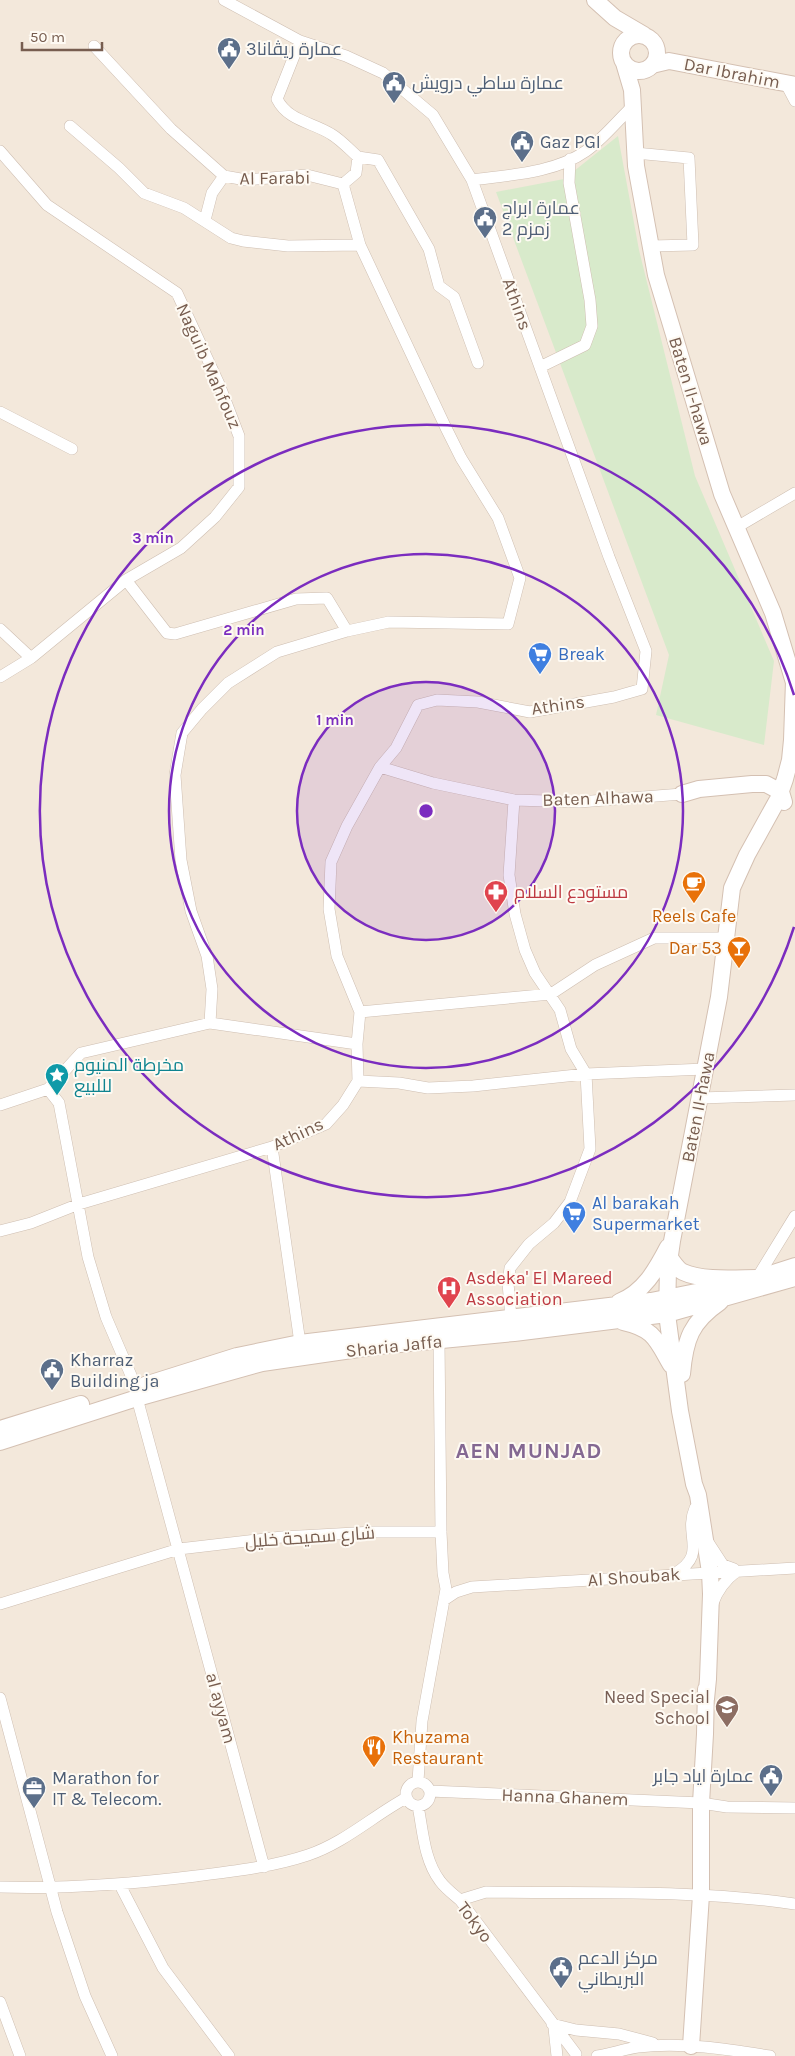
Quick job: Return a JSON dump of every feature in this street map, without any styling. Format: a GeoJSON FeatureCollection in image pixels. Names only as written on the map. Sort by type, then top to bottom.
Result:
{"type":"FeatureCollection","features":[{"type":"Feature","properties":{"kind":"main road"},"geometry":{"type":"LineString","coordinates":[[595,0],[615,18],[651,40],[669,61],[634,70],[624,63],[621,58],[622,46],[615,18]]}},
{"type":"Feature","properties":{"kind":"main road"},"geometry":{"type":"LineString","coordinates":[[622,46],[628,38],[644,35]]}},
{"type":"Feature","properties":{"kind":"main road"},"geometry":{"type":"LineString","coordinates":[[632,98],[657,54],[656,47]]}},
{"type":"Feature","properties":{"kind":"main road","name":"Dar Ibrahim"},"geometry":{"type":"LineString","coordinates":[[669,61],[791,85]]}},
{"type":"Feature","properties":{"kind":"main road","name":"Baten II-hawa"},"geometry":{"type":"LineString","coordinates":[[624,63],[632,98],[636,166],[656,275],[722,494],[773,613],[794,684]]}},
{"type":"Feature","properties":{"kind":"main road"},"geometry":{"type":"LineString","coordinates":[[732,900],[732,888],[735,881],[769,816],[787,798],[792,763],[794,684]]}},
{"type":"Feature","properties":{"kind":"main road"},"geometry":{"type":"LineString","coordinates":[[752,784],[773,777],[792,763]]}},
{"type":"Feature","properties":{"kind":"main road"},"geometry":{"type":"LineString","coordinates":[[732,900],[795,781]]}},
{"type":"Feature","properties":{"kind":"main road"},"geometry":{"type":"LineString","coordinates":[[682,794],[699,788],[766,784],[787,798]]}},
{"type":"Feature","properties":{"kind":"main road"},"geometry":{"type":"LineString","coordinates":[[682,794],[755,792],[766,803],[769,816]]}},
{"type":"Feature","properties":{"kind":"main road","name":"Baten II-hawa"},"geometry":{"type":"LineString","coordinates":[[680,1411],[667,1306],[670,1258],[719,998],[732,900]]}},
{"type":"Feature","properties":{"kind":"main road"},"geometry":{"type":"LineString","coordinates":[[672,1241],[658,1266],[642,1286],[612,1313],[649,1331],[675,1372]]}},
{"type":"Feature","properties":{"kind":"main road"},"geometry":{"type":"LineString","coordinates":[[670,1258],[682,1272],[714,1277],[757,1278]]}},
{"type":"Feature","properties":{"kind":"main road","name":"Sharia Jaffa"},"geometry":{"type":"LineString","coordinates":[[667,1306],[795,1266]]}},
{"type":"Feature","properties":{"kind":"main road","name":"Sharia Jaffa"},"geometry":{"type":"LineString","coordinates":[[0,1429],[136,1393],[270,1362],[379,1346],[439,1341],[612,1313],[727,1297],[795,1278]]}},
{"type":"Feature","properties":{"kind":"main road"},"geometry":{"type":"LineString","coordinates":[[706,1699],[711,1610],[695,1508],[694,1484],[680,1411],[684,1349],[688,1337],[700,1318],[727,1297]]}},
{"type":"Feature","properties":{"kind":"main road","name":"Sharia Jaffa"},"geometry":{"type":"LineString","coordinates":[[0,1442],[237,1356],[300,1343],[511,1318],[612,1313]]}},
{"type":"Feature","properties":{"kind":"main road"},"geometry":{"type":"LineString","coordinates":[[692,2046],[701,1895],[701,1803],[706,1699],[706,1572],[704,1536],[698,1495],[694,1484]]}},
{"type":"Feature","properties":{"kind":"street","name":"Athins"},"geometry":{"type":"LineString","coordinates":[[0,1231],[31,1223],[79,1204],[272,1147],[326,1124],[343,1105],[358,1081],[357,1044],[360,1012],[337,956],[329,909],[332,862],[347,826],[380,767],[396,748],[418,705],[437,700],[478,702],[530,712],[614,697],[642,689],[646,651],[609,557],[472,180],[433,115],[383,73],[346,56],[300,42],[224,0]]}},
{"type":"Feature","properties":{"kind":"street"},"geometry":{"type":"LineString","coordinates":[[300,42],[277,99],[281,107],[288,114],[331,134],[358,157],[378,160],[429,249],[439,286],[454,297],[478,363]]}},
{"type":"Feature","properties":{"kind":"street"},"geometry":{"type":"LineString","coordinates":[[94,46],[113,58],[171,129],[224,176]]}},
{"type":"Feature","properties":{"kind":"street"},"geometry":{"type":"LineString","coordinates":[[791,85],[795,101]]}},
{"type":"Feature","properties":{"kind":"street"},"geometry":{"type":"LineString","coordinates":[[472,180],[545,170],[586,151],[632,98]]}},
{"type":"Feature","properties":{"kind":"street"},"geometry":{"type":"LineString","coordinates":[[70,126],[119,168],[144,193],[179,206],[222,233],[243,241],[288,246],[360,244]]}},
{"type":"Feature","properties":{"kind":"street","name":"Naguib Mahfouz"},"geometry":{"type":"LineString","coordinates":[[0,151],[47,205],[176,293],[219,384],[239,436],[239,487],[215,517],[181,548],[126,580],[31,658],[0,677]]}},
{"type":"Feature","properties":{"kind":"street"},"geometry":{"type":"LineString","coordinates":[[635,153],[689,158],[693,244],[651,246]]}},
{"type":"Feature","properties":{"kind":"street"},"geometry":{"type":"LineString","coordinates":[[210,1023],[212,989],[207,956],[191,911],[181,860],[175,775],[182,733],[228,682],[277,652],[347,631],[390,622],[508,624],[520,578],[498,518],[446,428],[360,244],[343,184],[356,173],[358,157]]}},
{"type":"Feature","properties":{"kind":"street"},"geometry":{"type":"LineString","coordinates":[[540,367],[585,345],[592,326],[590,300],[569,183],[570,159]]}},
{"type":"Feature","properties":{"kind":"street","name":"Al Farabi"},"geometry":{"type":"LineString","coordinates":[[204,220],[212,193],[224,176],[246,180],[307,175],[343,184]]}},
{"type":"Feature","properties":{"kind":"street"},"geometry":{"type":"LineString","coordinates":[[0,412],[72,449]]}},
{"type":"Feature","properties":{"kind":"street"},"geometry":{"type":"LineString","coordinates":[[737,527],[795,493]]}},
{"type":"Feature","properties":{"kind":"street"},"geometry":{"type":"LineString","coordinates":[[126,580],[167,633],[174,634],[296,599],[327,598],[347,631]]}},
{"type":"Feature","properties":{"kind":"street"},"geometry":{"type":"LineString","coordinates":[[0,629],[31,658]]}},
{"type":"Feature","properties":{"kind":"street","name":"Baten Alhawa"},"geometry":{"type":"LineString","coordinates":[[380,767],[432,783],[514,800],[579,802],[682,794]]}},
{"type":"Feature","properties":{"kind":"street"},"geometry":{"type":"LineString","coordinates":[[511,1318],[508,1283],[510,1268],[529,1244],[554,1223],[570,1202],[590,1149],[586,1074],[571,1049],[560,1010],[551,994],[535,973],[525,950],[515,914],[509,875],[514,800]]}},
{"type":"Feature","properties":{"kind":"street"},"geometry":{"type":"LineString","coordinates":[[360,1012],[551,994],[595,965],[654,938],[726,938]]}},
{"type":"Feature","properties":{"kind":"street"},"geometry":{"type":"LineString","coordinates":[[0,1105],[48,1089],[81,1053],[210,1023],[357,1044]]}},
{"type":"Feature","properties":{"kind":"street"},"geometry":{"type":"LineString","coordinates":[[358,1081],[428,1088],[473,1086],[586,1074],[705,1069]]}},
{"type":"Feature","properties":{"kind":"street","name":"al ayyam"},"geometry":{"type":"LineString","coordinates":[[48,1089],[59,1103],[88,1256],[106,1317],[136,1393],[264,1867]]}},
{"type":"Feature","properties":{"kind":"street"},"geometry":{"type":"LineString","coordinates":[[700,1098],[795,1095]]}},
{"type":"Feature","properties":{"kind":"street"},"geometry":{"type":"LineString","coordinates":[[272,1147],[300,1343]]}},
{"type":"Feature","properties":{"kind":"street"},"geometry":{"type":"LineString","coordinates":[[757,1278],[795,1216]]}},
{"type":"Feature","properties":{"kind":"street"},"geometry":{"type":"LineString","coordinates":[[418,1781],[422,1721],[446,1588],[443,1573],[441,1532],[439,1341]]}},
{"type":"Feature","properties":{"kind":"street"},"geometry":{"type":"LineString","coordinates":[[673,1574],[685,1567],[694,1554],[690,1518],[695,1508]]}},
{"type":"Feature","properties":{"kind":"street","name":"شارع سميحة خليل"},"geometry":{"type":"LineString","coordinates":[[0,1604],[179,1549],[282,1537],[373,1532],[441,1532]]}},
{"type":"Feature","properties":{"kind":"street"},"geometry":{"type":"LineString","coordinates":[[704,1536],[712,1551],[723,1565],[738,1570]]}},
{"type":"Feature","properties":{"kind":"street","name":"Al Shoubak"},"geometry":{"type":"LineString","coordinates":[[444,1600],[456,1592],[472,1587],[795,1568]]}},
{"type":"Feature","properties":{"kind":"street"},"geometry":{"type":"LineString","coordinates":[[711,1610],[716,1593],[726,1579],[738,1570]]}},
{"type":"Feature","properties":{"kind":"street","name":"Al Shoubak"},"geometry":{"type":"LineString","coordinates":[[443,1573],[459,1584],[472,1587]]}},
{"type":"Feature","properties":{"kind":"street"},"geometry":{"type":"LineString","coordinates":[[0,1698],[51,1889],[85,1996],[112,2056]]}},
{"type":"Feature","properties":{"kind":"street"},"geometry":{"type":"LineString","coordinates":[[418,1781],[426,1784],[430,1791],[429,1800],[422,1805],[411,1804],[406,1798],[407,1786],[418,1781]]}},
{"type":"Feature","properties":{"kind":"street","name":"Hanna Ghanem"},"geometry":{"type":"LineString","coordinates":[[430,1791],[701,1803],[727,1807],[795,1808]]}},
{"type":"Feature","properties":{"kind":"street"},"geometry":{"type":"LineString","coordinates":[[0,1887],[51,1889],[120,1885],[264,1867],[309,1855],[326,1847],[354,1832],[406,1798]]}},
{"type":"Feature","properties":{"kind":"street","name":"Tokyo"},"geometry":{"type":"LineString","coordinates":[[418,1806],[426,1849],[432,1868],[441,1882],[460,1900],[573,2055]]}},
{"type":"Feature","properties":{"kind":"street"},"geometry":{"type":"LineString","coordinates":[[120,1885],[163,1968],[229,2056]]}},
{"type":"Feature","properties":{"kind":"street"},"geometry":{"type":"LineString","coordinates":[[460,1900],[486,1892],[701,1895],[751,1898],[795,1904]]}},
{"type":"Feature","properties":{"kind":"street"},"geometry":{"type":"LineString","coordinates":[[0,2002],[20,2056]]}},
{"type":"Feature","properties":{"kind":"street"},"geometry":{"type":"LineString","coordinates":[[557,2056],[553,2026],[619,2034],[664,2046]]}},
{"type":"Feature","properties":{"kind":"street"},"geometry":{"type":"LineString","coordinates":[[597,2056],[610,2055],[626,2048],[692,2046],[770,2056]]}},
{"type":"Feature","properties":{"kind":"shaded area"},"geometry":{"type":"Polygon","coordinates":[[[0,0],[795,0],[795,2056],[0,2056],[0,0]]]}},
{"type":"Feature","properties":{"kind":"green space"},"geometry":{"type":"Polygon","coordinates":[[[618,136],[639,250],[695,476],[774,661],[764,745],[656,715],[669,655],[496,192],[564,179],[618,136]]]}},
{"type":"Feature","properties":{"kind":"place","name":"عمارة ريڤانا3"},"geometry":{"type":"Point","coordinates":[229,70]}},
{"type":"Feature","properties":{"kind":"place","name":"عمارة ساطي درويش"},"geometry":{"type":"Point","coordinates":[394,104]}},
{"type":"Feature","properties":{"kind":"place","name":"Gaz PGI"},"geometry":{"type":"Point","coordinates":[522,163]}},
{"type":"Feature","properties":{"kind":"place","name":"عمارة ابراج زمزم 2"},"geometry":{"type":"Point","coordinates":[485,239]}},
{"type":"Feature","properties":{"kind":"place","name":"Break"},"geometry":{"type":"Point","coordinates":[540,675]}},
{"type":"Feature","properties":{"kind":"place","name":"Reels Cafe"},"geometry":{"type":"Point","coordinates":[694,904]}},
{"type":"Feature","properties":{"kind":"place","name":"مستودع السلام"},"geometry":{"type":"Point","coordinates":[496,913]}},
{"type":"Feature","properties":{"kind":"place","name":"Dar 53"},"geometry":{"type":"Point","coordinates":[739,969]}},
{"type":"Feature","properties":{"kind":"place","name":"مخرطة المنيوم لللبيع"},"geometry":{"type":"Point","coordinates":[57,1096]}},
{"type":"Feature","properties":{"kind":"place","name":"Al barakah Supermarket"},"geometry":{"type":"Point","coordinates":[574,1234]}},
{"type":"Feature","properties":{"kind":"place","name":"Asdeka' El Mareed Association"},"geometry":{"type":"Point","coordinates":[449,1309]}},
{"type":"Feature","properties":{"kind":"place","name":"Kharraz Building ja"},"geometry":{"type":"Point","coordinates":[52,1391]}},
{"type":"Feature","properties":{"kind":"place","name":"Need Special School"},"geometry":{"type":"Point","coordinates":[727,1728]}},
{"type":"Feature","properties":{"kind":"place","name":"Khuzama Restaurant"},"geometry":{"type":"Point","coordinates":[374,1768]}},
{"type":"Feature","properties":{"kind":"place","name":"عمارة اياد جابر"},"geometry":{"type":"Point","coordinates":[771,1797]}},
{"type":"Feature","properties":{"kind":"place","name":"Marathon for IT & Telecom."},"geometry":{"type":"Point","coordinates":[34,1809]}},
{"type":"Feature","properties":{"kind":"place","name":"مركز الدعم البريطاني"},"geometry":{"type":"Point","coordinates":[561,1989]}},
{"type":"Feature","properties":{"kind":"district","name":"AEN MUNJAD"},"geometry":{"type":"Point","coordinates":[529,1450]}}]}
